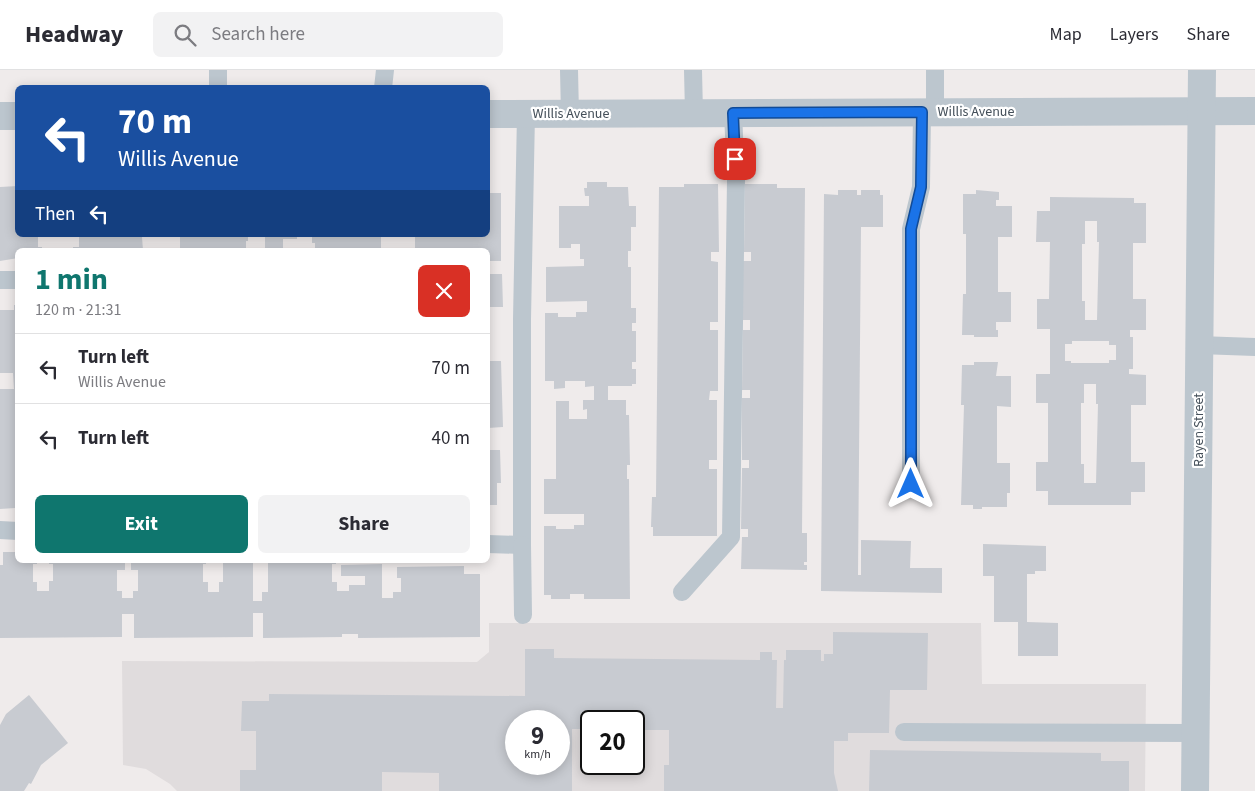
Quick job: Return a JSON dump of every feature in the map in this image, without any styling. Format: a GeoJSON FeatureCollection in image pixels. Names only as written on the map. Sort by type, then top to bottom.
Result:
{"type":"FeatureCollection","features":[{"type":"Feature","properties":{"kind":"street","name":"Rayen Street"},"geometry":{"type":"LineString","coordinates":[[1196,791],[1202,70]]}},
{"type":"Feature","properties":{"kind":"street","name":"Willis Avenue"},"geometry":{"type":"LineString","coordinates":[[490,114],[1255,111]]}},
{"type":"Feature","properties":{"kind":"street"},"geometry":{"type":"LineString","coordinates":[[0,116],[15,116]]}},
{"type":"Feature","properties":{"kind":"lane"},"geometry":{"type":"LineString","coordinates":[[218,70],[218,85]]}},
{"type":"Feature","properties":{"kind":"lane"},"geometry":{"type":"LineString","coordinates":[[383,85],[385,70]]}},
{"type":"Feature","properties":{"kind":"lane"},"geometry":{"type":"LineString","coordinates":[[569,70],[570,114]]}},
{"type":"Feature","properties":{"kind":"lane"},"geometry":{"type":"LineString","coordinates":[[693,70],[694,113]]}},
{"type":"Feature","properties":{"kind":"lane"},"geometry":{"type":"LineString","coordinates":[[911,484],[911,229],[921,187],[935,70]]}},
{"type":"Feature","properties":{"kind":"lane"},"geometry":{"type":"LineString","coordinates":[[682,592],[731,538],[736,180],[733,113]]}},
{"type":"Feature","properties":{"kind":"lane"},"geometry":{"type":"LineString","coordinates":[[522,615],[522,319],[526,114]]}},
{"type":"Feature","properties":{"kind":"lane"},"geometry":{"type":"LineString","coordinates":[[0,280],[15,280]]}},
{"type":"Feature","properties":{"kind":"lane"},"geometry":{"type":"LineString","coordinates":[[1199,345],[1255,347]]}},
{"type":"Feature","properties":{"kind":"lane"},"geometry":{"type":"LineString","coordinates":[[0,530],[15,531]]}},
{"type":"Feature","properties":{"kind":"lane"},"geometry":{"type":"LineString","coordinates":[[490,544],[522,545]]}},
{"type":"Feature","properties":{"kind":"lane"},"geometry":{"type":"LineString","coordinates":[[904,732],[1196,733]]}},
{"type":"Feature","properties":{"kind":"shaded area"},"geometry":{"type":"Polygon","coordinates":[[[489,623],[981,623],[982,684],[1146,684],[1145,791],[177,791],[170,784],[146,769],[123,765],[122,661],[477,662],[489,652],[489,623]]]}},
{"type":"Feature","properties":{"kind":"building"},"geometry":{"type":"Polygon","coordinates":[[[587,182],[607,182],[607,187],[628,187],[629,206],[636,206],[636,227],[631,227],[631,251],[628,251],[628,267],[631,267],[631,308],[636,308],[636,323],[632,323],[632,331],[636,331],[636,362],[632,362],[632,369],[636,369],[636,384],[632,384],[632,386],[608,386],[608,400],[626,400],[626,415],[629,415],[630,465],[627,465],[627,479],[629,479],[630,599],[584,599],[584,594],[570,594],[570,599],[551,599],[551,595],[544,595],[544,526],[556,526],[556,529],[574,529],[574,525],[584,525],[584,514],[544,514],[544,479],[556,479],[556,401],[569,401],[569,419],[587,419],[587,409],[583,410],[583,400],[594,400],[594,386],[585,387],[585,381],[565,381],[565,388],[554,389],[554,381],[545,381],[545,313],[558,313],[558,317],[576,317],[576,312],[587,312],[587,301],[546,302],[546,267],[584,266],[584,259],[580,259],[580,244],[571,244],[571,248],[559,248],[559,206],[589,206],[589,196],[585,196],[584,188],[587,188],[587,182]]]}},
{"type":"Feature","properties":{"kind":"building"},"geometry":{"type":"Polygon","coordinates":[[[684,184],[718,184],[719,252],[711,252],[711,261],[718,262],[718,322],[710,322],[710,330],[718,330],[718,391],[710,391],[709,400],[717,400],[717,460],[709,460],[709,469],[717,469],[717,536],[653,536],[653,527],[651,527],[652,497],[656,497],[659,187],[684,187],[684,184]]]}},
{"type":"Feature","properties":{"kind":"building"},"geometry":{"type":"Polygon","coordinates":[[[745,184],[777,184],[777,188],[805,188],[802,533],[807,533],[807,562],[804,562],[804,565],[807,565],[807,570],[741,569],[742,537],[748,537],[748,529],[741,529],[742,468],[749,468],[749,460],[742,460],[742,398],[750,398],[750,390],[742,390],[743,330],[750,330],[750,320],[743,320],[743,261],[751,261],[751,252],[744,252],[745,184]]]}},
{"type":"Feature","properties":{"kind":"building"},"geometry":{"type":"Polygon","coordinates":[[[15,186],[15,237],[38,237],[38,247],[42,248],[15,248],[15,258],[0,261],[0,187],[15,186]]]}},
{"type":"Feature","properties":{"kind":"building"},"geometry":{"type":"Polygon","coordinates":[[[838,190],[857,190],[857,195],[861,195],[861,190],[880,190],[880,195],[883,195],[883,227],[861,227],[858,575],[861,575],[861,540],[911,541],[910,568],[942,568],[942,593],[821,591],[824,194],[838,195],[838,190]]]}},
{"type":"Feature","properties":{"kind":"building"},"geometry":{"type":"Polygon","coordinates":[[[976,190],[999,192],[999,200],[996,200],[996,206],[1012,206],[1012,237],[998,237],[998,292],[1011,292],[1011,322],[996,322],[998,337],[962,335],[963,294],[966,294],[966,234],[963,234],[963,194],[976,194],[976,190]]]}},
{"type":"Feature","properties":{"kind":"building"},"geometry":{"type":"Polygon","coordinates":[[[490,193],[501,193],[501,261],[490,261],[490,248],[415,248],[415,237],[490,237],[490,193]]]}},
{"type":"Feature","properties":{"kind":"building"},"geometry":{"type":"Polygon","coordinates":[[[1050,197],[1134,198],[1134,203],[1146,203],[1146,243],[1133,243],[1133,299],[1146,299],[1146,330],[1130,330],[1130,337],[1133,337],[1133,369],[1129,369],[1129,374],[1146,375],[1146,405],[1131,405],[1131,462],[1145,462],[1145,492],[1131,492],[1131,505],[1048,505],[1048,491],[1036,491],[1036,462],[1048,462],[1048,403],[1036,403],[1036,374],[1050,374],[1050,329],[1037,329],[1037,299],[1049,299],[1050,242],[1036,242],[1037,211],[1050,211],[1050,197]],[[1085,221],[1085,244],[1082,244],[1082,301],[1085,301],[1085,320],[1097,320],[1099,242],[1097,242],[1097,221],[1085,221]],[[1072,341],[1072,344],[1065,344],[1065,361],[1071,361],[1071,363],[1109,363],[1109,360],[1116,360],[1116,345],[1109,345],[1109,341],[1072,341]],[[1084,384],[1084,403],[1081,403],[1081,464],[1084,464],[1084,483],[1096,483],[1098,404],[1096,404],[1096,384],[1084,384]]]}},
{"type":"Feature","properties":{"kind":"building"},"geometry":{"type":"Polygon","coordinates":[[[79,237],[142,237],[143,248],[73,248],[79,247],[79,237]]]}},
{"type":"Feature","properties":{"kind":"building"},"geometry":{"type":"Polygon","coordinates":[[[180,237],[248,237],[246,248],[180,248],[180,237]]]}},
{"type":"Feature","properties":{"kind":"building"},"geometry":{"type":"Polygon","coordinates":[[[265,237],[297,237],[297,239],[283,239],[283,248],[265,248],[265,237]]]}},
{"type":"Feature","properties":{"kind":"building"},"geometry":{"type":"Polygon","coordinates":[[[312,237],[381,237],[381,248],[315,248],[315,243],[312,243],[312,237]]]}},
{"type":"Feature","properties":{"kind":"building"},"geometry":{"type":"Polygon","coordinates":[[[490,274],[502,274],[503,307],[490,307],[490,274]]]}},
{"type":"Feature","properties":{"kind":"building"},"geometry":{"type":"Polygon","coordinates":[[[15,305],[15,508],[0,509],[0,389],[14,389],[13,373],[0,373],[0,310],[14,310],[15,305]]]}},
{"type":"Feature","properties":{"kind":"building"},"geometry":{"type":"Polygon","coordinates":[[[490,361],[501,361],[503,427],[490,428],[490,361]]]}},
{"type":"Feature","properties":{"kind":"building"},"geometry":{"type":"Polygon","coordinates":[[[974,362],[998,362],[996,376],[1011,376],[1011,407],[997,406],[997,463],[1010,463],[1010,493],[1007,493],[1007,507],[973,509],[973,505],[961,505],[964,405],[961,405],[962,365],[974,365],[974,362]]]}},
{"type":"Feature","properties":{"kind":"building"},"geometry":{"type":"Polygon","coordinates":[[[490,450],[500,450],[501,483],[497,483],[497,505],[490,505],[490,450]]]}},
{"type":"Feature","properties":{"kind":"building"},"geometry":{"type":"Polygon","coordinates":[[[983,544],[1046,546],[1046,571],[1035,571],[1035,574],[1027,574],[1027,622],[1058,623],[1058,656],[1018,656],[1018,622],[994,622],[994,576],[983,576],[983,544]]]}},
{"type":"Feature","properties":{"kind":"building"},"geometry":{"type":"Polygon","coordinates":[[[3,552],[15,552],[15,563],[37,563],[33,564],[33,582],[37,582],[37,591],[49,591],[49,581],[53,581],[53,564],[49,563],[125,563],[125,570],[117,570],[117,591],[122,591],[122,598],[133,598],[133,591],[138,591],[138,570],[131,570],[131,563],[206,563],[203,564],[203,582],[208,582],[208,592],[219,592],[219,582],[223,582],[223,563],[253,563],[253,601],[262,601],[262,592],[268,592],[268,563],[336,563],[332,564],[332,582],[337,582],[337,591],[349,591],[349,585],[365,585],[365,576],[341,576],[341,565],[382,564],[382,598],[393,598],[393,592],[401,592],[401,578],[397,578],[397,567],[464,566],[464,574],[480,574],[480,637],[358,638],[358,634],[342,634],[342,637],[263,638],[263,613],[253,613],[253,637],[134,638],[134,614],[122,614],[122,637],[0,638],[0,565],[3,565],[3,552]]]}},
{"type":"Feature","properties":{"kind":"building"},"geometry":{"type":"Polygon","coordinates":[[[833,632],[928,633],[927,690],[890,690],[889,733],[848,733],[848,741],[834,741],[834,773],[838,791],[664,791],[664,765],[669,765],[669,730],[645,730],[645,710],[580,710],[580,729],[572,729],[572,791],[439,791],[439,773],[382,772],[382,791],[240,791],[240,770],[256,770],[256,731],[241,731],[242,701],[269,701],[269,694],[525,696],[525,649],[554,649],[554,658],[760,660],[760,652],[772,652],[772,660],[777,660],[776,708],[783,708],[786,650],[821,650],[821,661],[824,661],[824,654],[833,654],[833,632]]]}},
{"type":"Feature","properties":{"kind":"building"},"geometry":{"type":"Polygon","coordinates":[[[29,695],[68,743],[41,765],[31,784],[29,783],[24,791],[0,791],[0,725],[6,714],[29,695]]]}},
{"type":"Feature","properties":{"kind":"building"},"geometry":{"type":"Polygon","coordinates":[[[870,750],[1101,753],[1101,761],[1129,761],[1129,791],[869,791],[870,750]]]}},
{"type":"Feature","properties":{"kind":"route"},"geometry":{"type":"LineString","coordinates":[[735,159],[733,113],[922,112],[921,187],[911,229],[911,484]]}}]}
